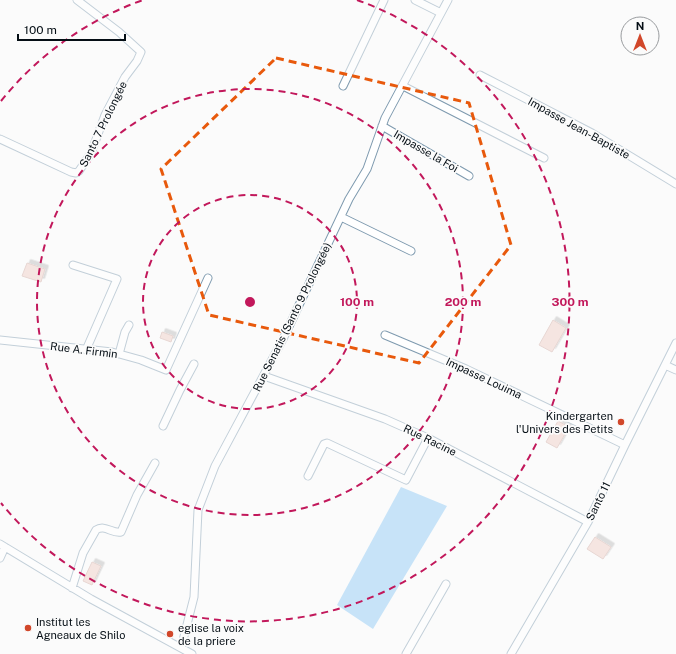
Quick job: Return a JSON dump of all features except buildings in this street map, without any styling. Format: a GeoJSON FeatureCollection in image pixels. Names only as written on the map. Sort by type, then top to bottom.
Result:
{"type":"FeatureCollection","features":[{"type":"Feature","properties":{"kind":"street","name":"Santo 7 Prolongée"},"geometry":{"type":"LineString","coordinates":[[0,139],[76,173],[80,171],[91,153],[105,115],[125,77],[137,61],[141,52],[119,32],[77,0]]}},
{"type":"Feature","properties":{"kind":"street"},"geometry":{"type":"LineString","coordinates":[[343,86],[384,0]]}},
{"type":"Feature","properties":{"kind":"street"},"geometry":{"type":"LineString","coordinates":[[415,0],[441,13]]}},
{"type":"Feature","properties":{"kind":"street","name":"Rue Senatis (Santo 9 Prolongée)"},"geometry":{"type":"LineString","coordinates":[[182,648],[194,597],[198,510],[215,466],[283,340],[349,199],[367,169],[385,118],[448,0]]}},
{"type":"Feature","properties":{"kind":"street","name":"Impasse Jean-Baptiste"},"geometry":{"type":"LineString","coordinates":[[480,75],[592,133],[676,184]]}},
{"type":"Feature","properties":{"kind":"street"},"geometry":{"type":"LineString","coordinates":[[403,86],[544,158]]}},
{"type":"Feature","properties":{"kind":"street","name":"Impasse la Foi"},"geometry":{"type":"LineString","coordinates":[[382,126],[469,176]]}},
{"type":"Feature","properties":{"kind":"street"},"geometry":{"type":"LineString","coordinates":[[341,217],[411,251]]}},
{"type":"Feature","properties":{"kind":"street"},"geometry":{"type":"LineString","coordinates":[[73,265],[116,279],[86,350]]}},
{"type":"Feature","properties":{"kind":"street","name":"Rue A. Firmin"},"geometry":{"type":"LineString","coordinates":[[0,340],[119,354],[141,360],[166,370],[208,278]]}},
{"type":"Feature","properties":{"kind":"street"},"geometry":{"type":"LineString","coordinates":[[119,354],[125,332],[129,325]]}},
{"type":"Feature","properties":{"kind":"street","name":"Impasse Louima"},"geometry":{"type":"LineString","coordinates":[[385,335],[466,369],[625,445]]}},
{"type":"Feature","properties":{"kind":"street","name":"Santo 11"},"geometry":{"type":"LineString","coordinates":[[511,654],[588,522],[676,343]]}},
{"type":"Feature","properties":{"kind":"street"},"geometry":{"type":"LineString","coordinates":[[164,426],[180,390],[194,364]]}},
{"type":"Feature","properties":{"kind":"street"},"geometry":{"type":"LineString","coordinates":[[665,365],[676,370]]}},
{"type":"Feature","properties":{"kind":"street","name":"Rue Racine"},"geometry":{"type":"LineString","coordinates":[[264,376],[385,419],[428,438],[588,522]]}},
{"type":"Feature","properties":{"kind":"street"},"geometry":{"type":"LineString","coordinates":[[308,476],[324,444],[327,443],[406,480],[428,438]]}},
{"type":"Feature","properties":{"kind":"street"},"geometry":{"type":"LineString","coordinates":[[72,588],[83,553],[96,530],[104,527],[117,533],[121,532],[137,495],[155,463]]}},
{"type":"Feature","properties":{"kind":"street"},"geometry":{"type":"LineString","coordinates":[[0,558],[2,545],[72,588],[192,654]]}},
{"type":"Feature","properties":{"kind":"street"},"geometry":{"type":"LineString","coordinates":[[406,654],[446,584]]}},
{"type":"Feature","properties":{"kind":"highlighted area"},"geometry":{"type":"Polygon","coordinates":[[[276,58],[469,103],[511,245],[419,363],[209,315],[161,169],[276,58]]]}},
{"type":"Feature","properties":{"kind":"shaded area"},"geometry":{"type":"Polygon","coordinates":[[[401,487],[447,506],[373,629],[337,605],[401,487]]]}},
{"type":"Feature","properties":{"kind":"place","name":"Kindergarten l'Univers des Petits"},"geometry":{"type":"Point","coordinates":[621,422]}},
{"type":"Feature","properties":{"kind":"place","name":"Institut les Agneaux de Shilo"},"geometry":{"type":"Point","coordinates":[28,628]}},
{"type":"Feature","properties":{"kind":"place","name":"eglise la voix de la priere"},"geometry":{"type":"Point","coordinates":[170,634]}}]}
